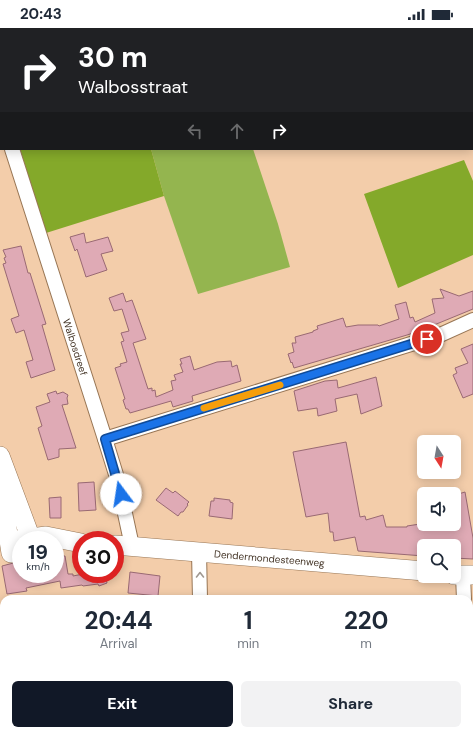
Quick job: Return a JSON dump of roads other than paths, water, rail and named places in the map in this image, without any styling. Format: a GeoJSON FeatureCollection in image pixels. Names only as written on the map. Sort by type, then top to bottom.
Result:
{"type":"FeatureCollection","features":[{"type":"Feature","properties":{"kind":"main road"},"geometry":{"type":"LineString","coordinates":[[1,461],[28,531]]}},
{"type":"Feature","properties":{"kind":"main road","name":"Dendermondesteenweg"},"geometry":{"type":"LineString","coordinates":[[124,545],[417,571]]}},
{"type":"Feature","properties":{"kind":"street","name":"Walbosdreef"},"geometry":{"type":"LineString","coordinates":[[12,150],[118,481],[123,531]]}},
{"type":"Feature","properties":{"kind":"street"},"geometry":{"type":"LineString","coordinates":[[105,439],[434,337],[473,320]]}},
{"type":"Feature","properties":{"kind":"street"},"geometry":{"type":"LineString","coordinates":[[199,552],[200,595]]}},
{"type":"Feature","properties":{"kind":"street"},"geometry":{"type":"LineString","coordinates":[[463,575],[464,595]]}}]}
